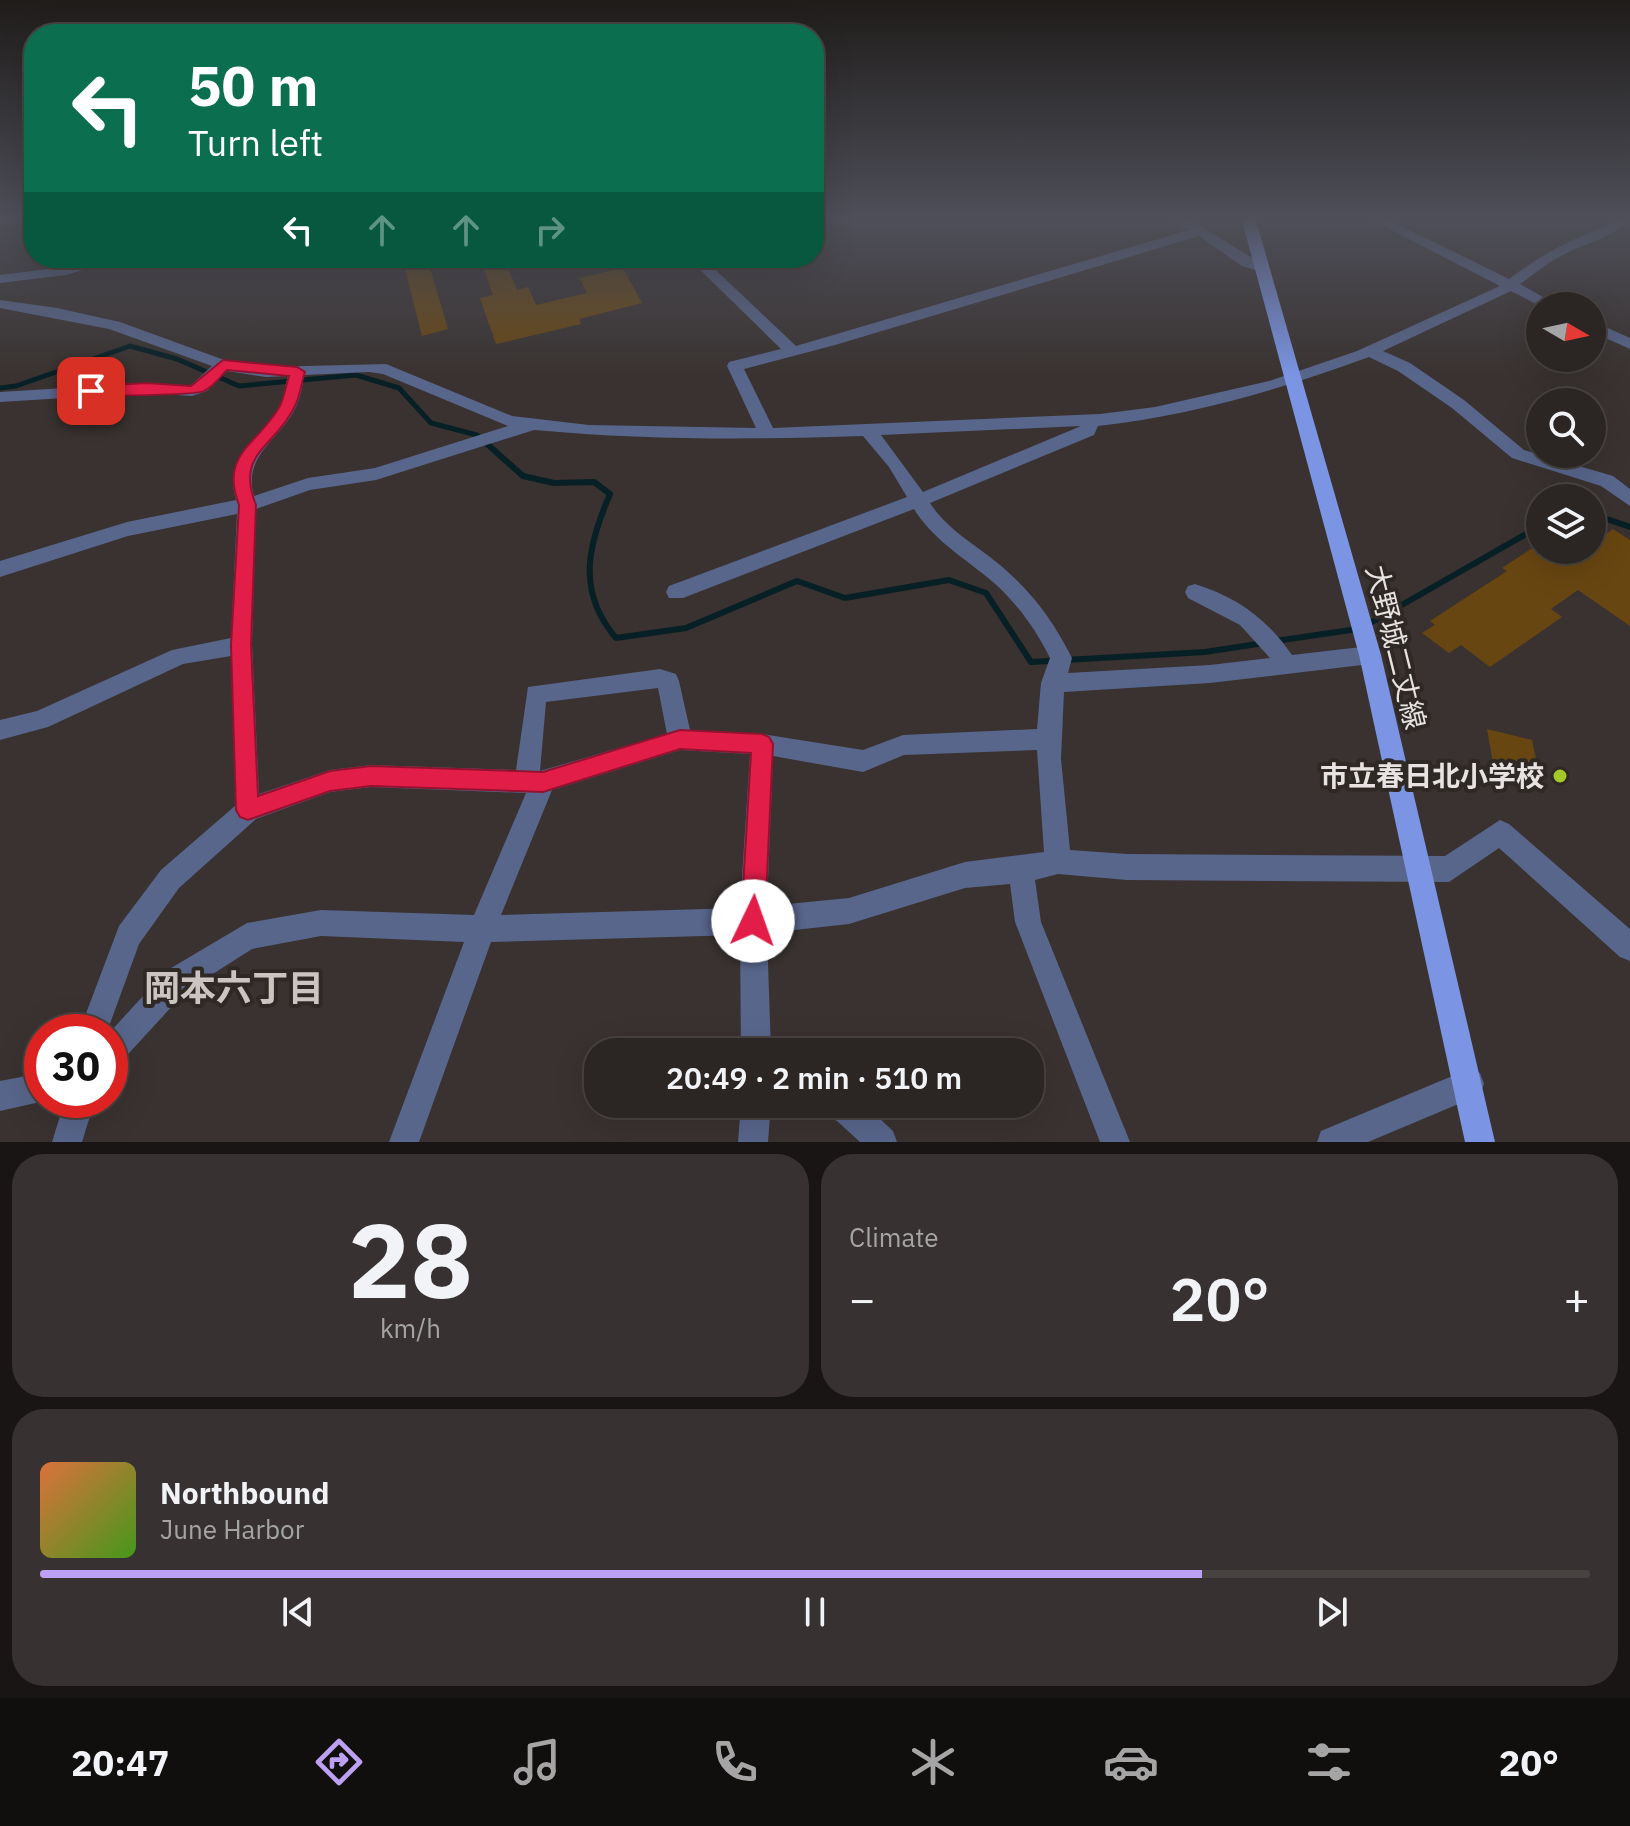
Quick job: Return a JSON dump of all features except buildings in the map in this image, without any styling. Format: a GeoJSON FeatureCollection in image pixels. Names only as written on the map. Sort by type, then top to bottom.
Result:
{"type":"FeatureCollection","features":[{"type":"Feature","properties":{"kind":"main road","name":"大野城二丈線"},"geometry":{"type":"LineString","coordinates":[[1263,270],[1370,655],[1480,1142]]}},
{"type":"Feature","properties":{"kind":"street"},"geometry":{"type":"LineString","coordinates":[[0,279],[69,270]]}},
{"type":"Feature","properties":{"kind":"street"},"geometry":{"type":"LineString","coordinates":[[708,270],[792,351]]}},
{"type":"Feature","properties":{"kind":"street"},"geometry":{"type":"LineString","coordinates":[[767,434],[735,366],[1067,270]]}},
{"type":"Feature","properties":{"kind":"street"},"geometry":{"type":"LineString","coordinates":[[1479,270],[1526,294]]}},
{"type":"Feature","properties":{"kind":"street"},"geometry":{"type":"LineString","coordinates":[[0,304],[88,319],[220,369],[297,372],[369,367],[386,369],[528,426],[589,431],[767,434],[1091,420],[1155,413],[1293,379],[1369,351],[1498,294],[1531,270]]}},
{"type":"Feature","properties":{"kind":"street"},"geometry":{"type":"LineString","coordinates":[[1606,333],[1630,344]]}},
{"type":"Feature","properties":{"kind":"street"},"geometry":{"type":"LineString","coordinates":[[1369,351],[1404,367],[1458,404],[1518,454],[1621,480],[1630,499]]}},
{"type":"Feature","properties":{"kind":"street"},"geometry":{"type":"LineString","coordinates":[[2,399],[147,388],[192,391],[201,387],[220,369]]}},
{"type":"Feature","properties":{"kind":"street"},"geometry":{"type":"LineString","coordinates":[[248,810],[241,645],[247,505],[239,484],[245,459],[287,407],[297,372]]}},
{"type":"Feature","properties":{"kind":"street"},"geometry":{"type":"LineString","coordinates":[[676,592],[1088,431],[1091,420]]}},
{"type":"Feature","properties":{"kind":"street"},"geometry":{"type":"LineString","coordinates":[[0,569],[127,529],[247,505],[308,484],[376,474],[528,426]]}},
{"type":"Feature","properties":{"kind":"street"},"geometry":{"type":"LineString","coordinates":[[866,428],[895,463],[932,522],[1003,579],[1044,625],[1061,658],[1052,683],[1049,739],[1058,862]]}},
{"type":"Feature","properties":{"kind":"street"},"geometry":{"type":"LineString","coordinates":[[1195,592],[1223,602],[1266,631],[1285,663]]}},
{"type":"Feature","properties":{"kind":"street"},"geometry":{"type":"LineString","coordinates":[[0,730],[40,720],[180,656],[241,645]]}},
{"type":"Feature","properties":{"kind":"street"},"geometry":{"type":"LineString","coordinates":[[1052,683],[1210,674],[1370,655]]}},
{"type":"Feature","properties":{"kind":"street"},"geometry":{"type":"LineString","coordinates":[[404,1142],[535,782],[536,694],[660,678],[668,681],[680,740]]}},
{"type":"Feature","properties":{"kind":"street"},"geometry":{"type":"LineString","coordinates":[[100,1014],[129,936],[170,879],[248,810],[330,781],[371,776],[535,782],[680,740],[762,744],[863,761],[903,745],[1049,739]]}},
{"type":"Feature","properties":{"kind":"street"},"geometry":{"type":"LineString","coordinates":[[756,1038],[753,921],[762,744]]}},
{"type":"Feature","properties":{"kind":"street"},"geometry":{"type":"LineString","coordinates":[[128,1033],[176,981],[247,936],[321,923],[482,929],[753,921],[849,911],[965,875],[1021,870],[1058,862],[1127,867],[1449,869],[1500,832],[1630,947]]}},
{"type":"Feature","properties":{"kind":"street"},"geometry":{"type":"LineString","coordinates":[[1021,870],[1028,922],[1115,1142]]}},
{"type":"Feature","properties":{"kind":"street"},"geometry":{"type":"LineString","coordinates":[[1332,1142],[1469,1084]]}},
{"type":"Feature","properties":{"kind":"street"},"geometry":{"type":"LineString","coordinates":[[0,1096],[24,1091]]}},
{"type":"Feature","properties":{"kind":"street"},"geometry":{"type":"LineString","coordinates":[[67,1142],[74,1118]]}},
{"type":"Feature","properties":{"kind":"street"},"geometry":{"type":"LineString","coordinates":[[753,1142],[755,1118]]}},
{"type":"Feature","properties":{"kind":"street"},"geometry":{"type":"LineString","coordinates":[[856,1118],[882,1142]]}},
{"type":"Feature","properties":{"kind":"waterway"},"geometry":{"type":"LineString","coordinates":[[0,388],[16,386],[130,346],[177,359],[239,386],[356,375],[399,388],[431,423],[477,435],[488,445]]}},
{"type":"Feature","properties":{"kind":"waterway"},"geometry":{"type":"LineString","coordinates":[[486,443],[523,476],[554,483],[594,482],[610,494],[596,531],[590,568],[595,603],[616,638],[686,628],[797,581],[845,598],[949,580],[986,593],[1031,662],[1205,652],[1264,643]]}},
{"type":"Feature","properties":{"kind":"waterway"},"geometry":{"type":"LineString","coordinates":[[1606,519],[1630,527]]}},
{"type":"Feature","properties":{"kind":"waterway"},"geometry":{"type":"LineString","coordinates":[[1275,641],[1351,630],[1372,622],[1526,534]]}},
{"type":"Feature","properties":{"kind":"place","name":"市立春日北小学校"},"geometry":{"type":"Point","coordinates":[1560,776]}},
{"type":"Feature","properties":{"kind":"district","name":"岡本六丁目"},"geometry":{"type":"Point","coordinates":[234,988]}},
{"type":"Feature","properties":{"kind":"route"},"geometry":{"type":"LineString","coordinates":[[91,391],[147,388],[192,391],[201,387],[223,365],[266,372],[297,372],[287,407],[245,459],[239,484],[247,505],[241,645],[248,810],[330,781],[371,776],[543,782],[680,740],[762,744],[753,921]]}}]}
